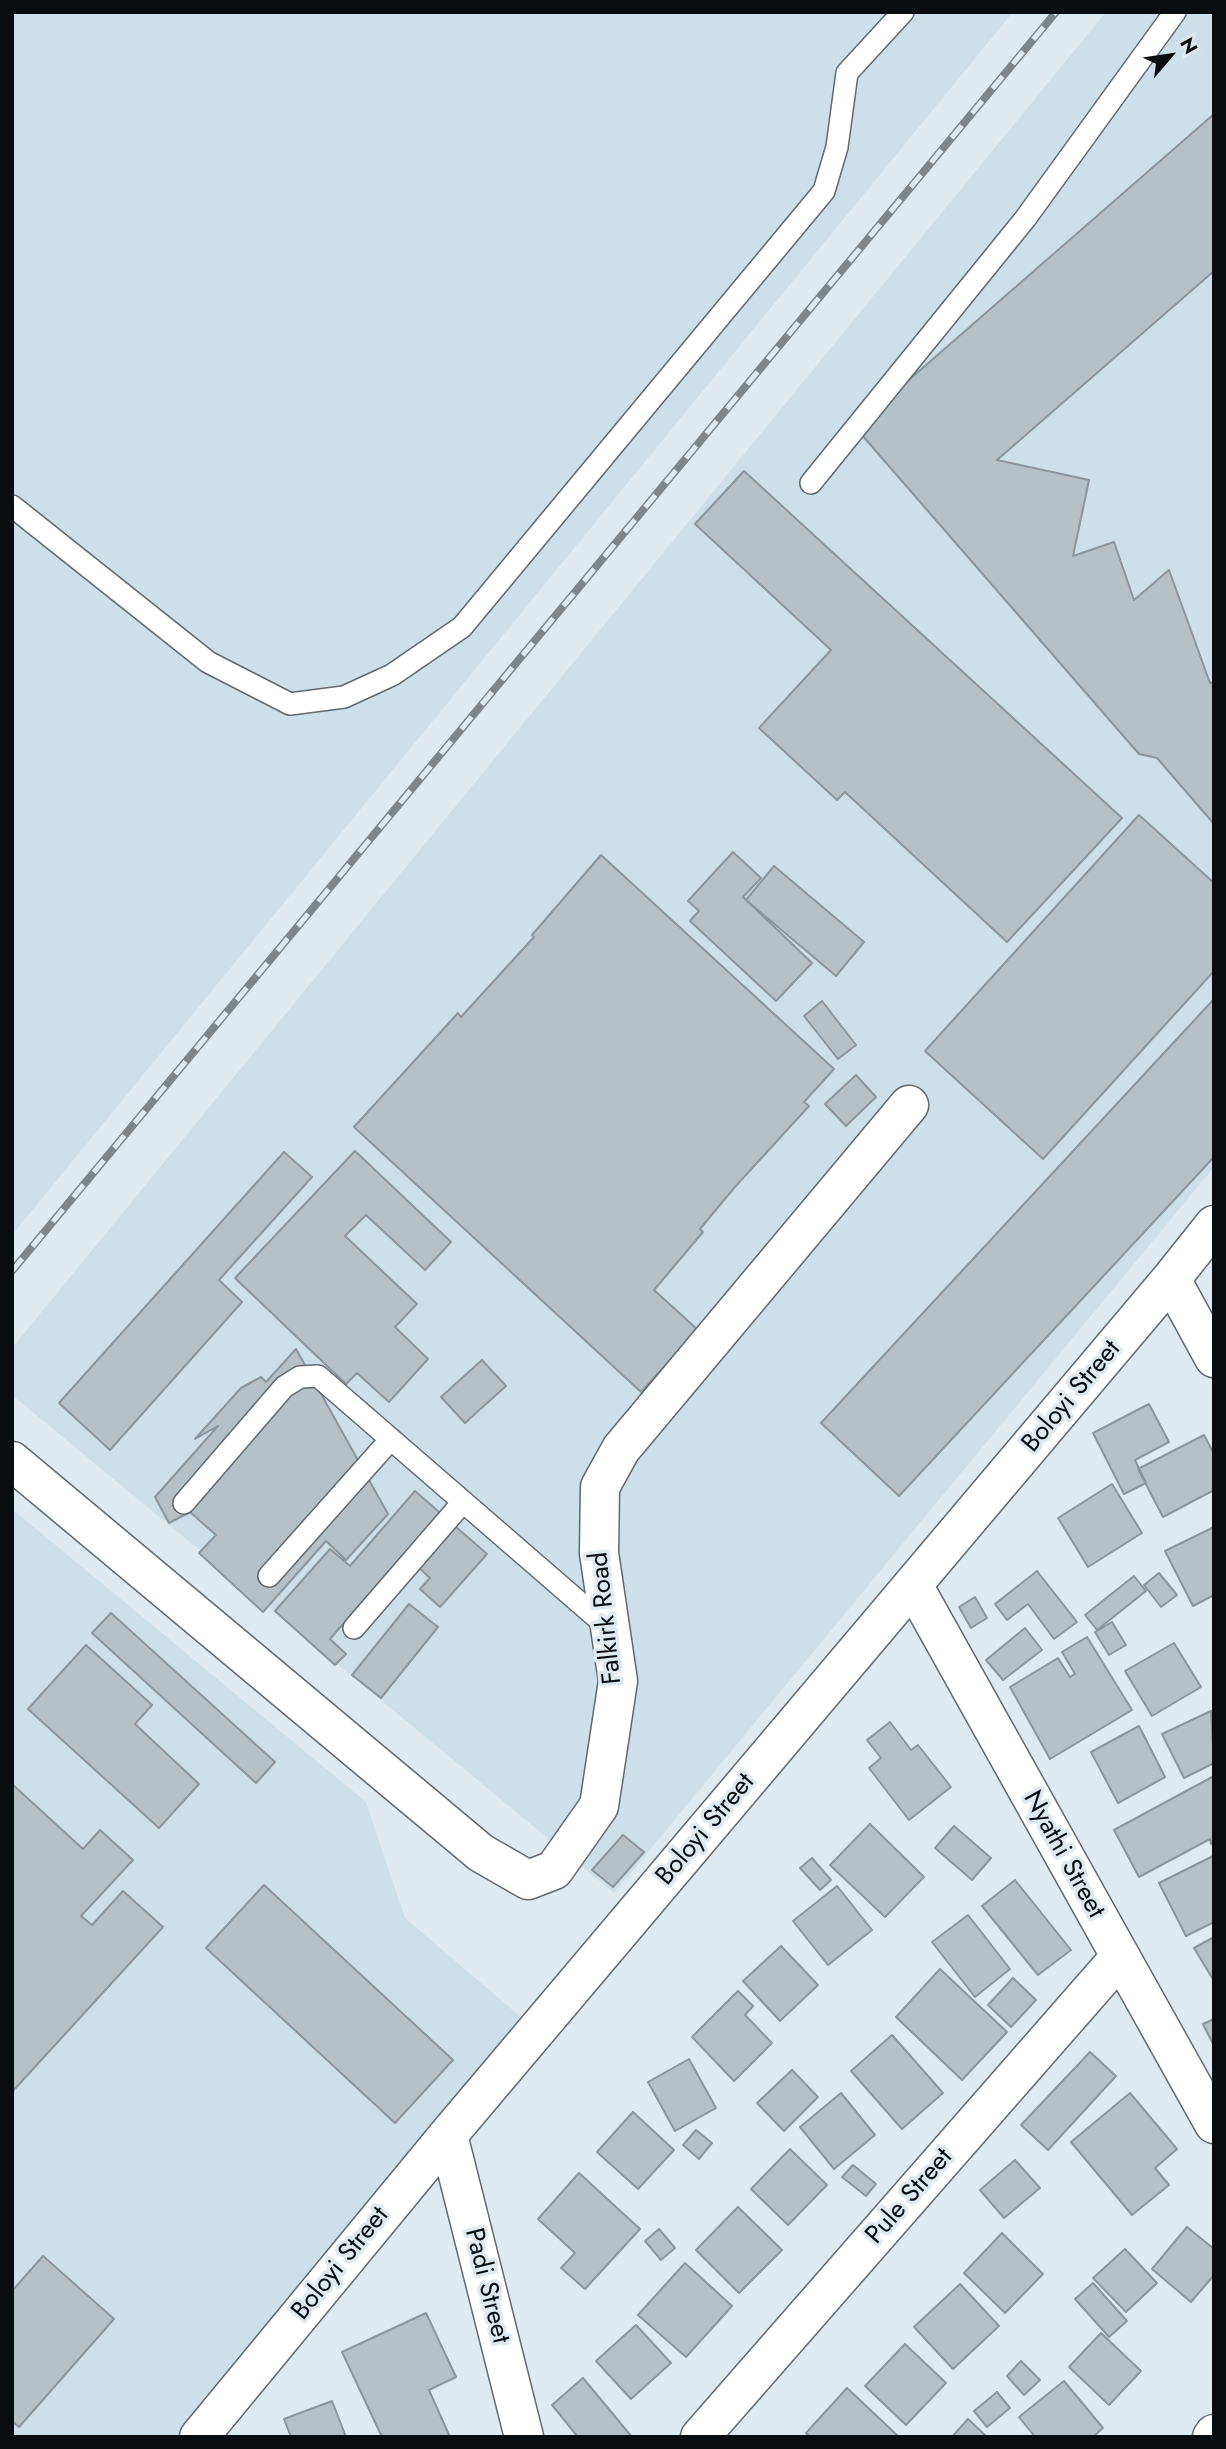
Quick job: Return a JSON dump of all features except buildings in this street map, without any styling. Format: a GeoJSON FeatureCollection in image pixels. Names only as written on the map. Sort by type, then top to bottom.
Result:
{"type":"FeatureCollection","features":[{"type":"Feature","properties":{"kind":"street","name":"Falkirk Road"},"geometry":{"type":"LineString","coordinates":[[12,1461],[481,1853],[528,1880],[554,1870],[599,1806],[618,1681],[599,1553],[600,1487],[621,1449],[909,1105]]}},
{"type":"Feature","properties":{"kind":"street","name":"Boloyi Street"},"geometry":{"type":"LineString","coordinates":[[200,2437],[448,2135],[1214,1225]]}},
{"type":"Feature","properties":{"kind":"street"},"geometry":{"type":"LineString","coordinates":[[1171,1279],[1214,1358]]}},
{"type":"Feature","properties":{"kind":"street","name":"Nyathi Street"},"geometry":{"type":"LineString","coordinates":[[913,1585],[1214,2124]]}},
{"type":"Feature","properties":{"kind":"street","name":"Pule Street"},"geometry":{"type":"LineString","coordinates":[[700,2437],[1120,1957]]}},
{"type":"Feature","properties":{"kind":"street","name":"Padi Street"},"geometry":{"type":"LineString","coordinates":[[448,2135],[524,2437]]}},
{"type":"Feature","properties":{"kind":"lane"},"geometry":{"type":"LineString","coordinates":[[12,506],[208,662],[290,704],[344,697],[392,675],[462,627],[824,191],[837,147],[847,73],[903,12]]}},
{"type":"Feature","properties":{"kind":"lane"},"geometry":{"type":"LineString","coordinates":[[811,483],[1025,219],[1175,12]]}},
{"type":"Feature","properties":{"kind":"lane"},"geometry":{"type":"LineString","coordinates":[[184,1503],[285,1387],[300,1377],[318,1376],[610,1629]]}},
{"type":"Feature","properties":{"kind":"lane"},"geometry":{"type":"LineString","coordinates":[[269,1576],[391,1440]]}},
{"type":"Feature","properties":{"kind":"lane"},"geometry":{"type":"LineString","coordinates":[[354,1628],[463,1502]]}},
{"type":"Feature","properties":{"kind":"shaded area"},"geometry":{"type":"Polygon","coordinates":[[[12,12],[1013,12],[12,1235],[12,12]]]}},
{"type":"Feature","properties":{"kind":"shaded area"},"geometry":{"type":"Polygon","coordinates":[[[1106,12],[1214,12],[1214,1167],[614,1893],[12,1395],[12,1348],[1106,12]]]}},
{"type":"Feature","properties":{"kind":"shaded area"},"geometry":{"type":"Polygon","coordinates":[[[12,1509],[366,1802],[405,1918],[522,2018],[175,2437],[12,2437],[12,1509]]]}},
{"type":"Feature","properties":{"kind":"railway"},"geometry":{"type":"LineString","coordinates":[[12,1271],[1056,12]]}}]}
